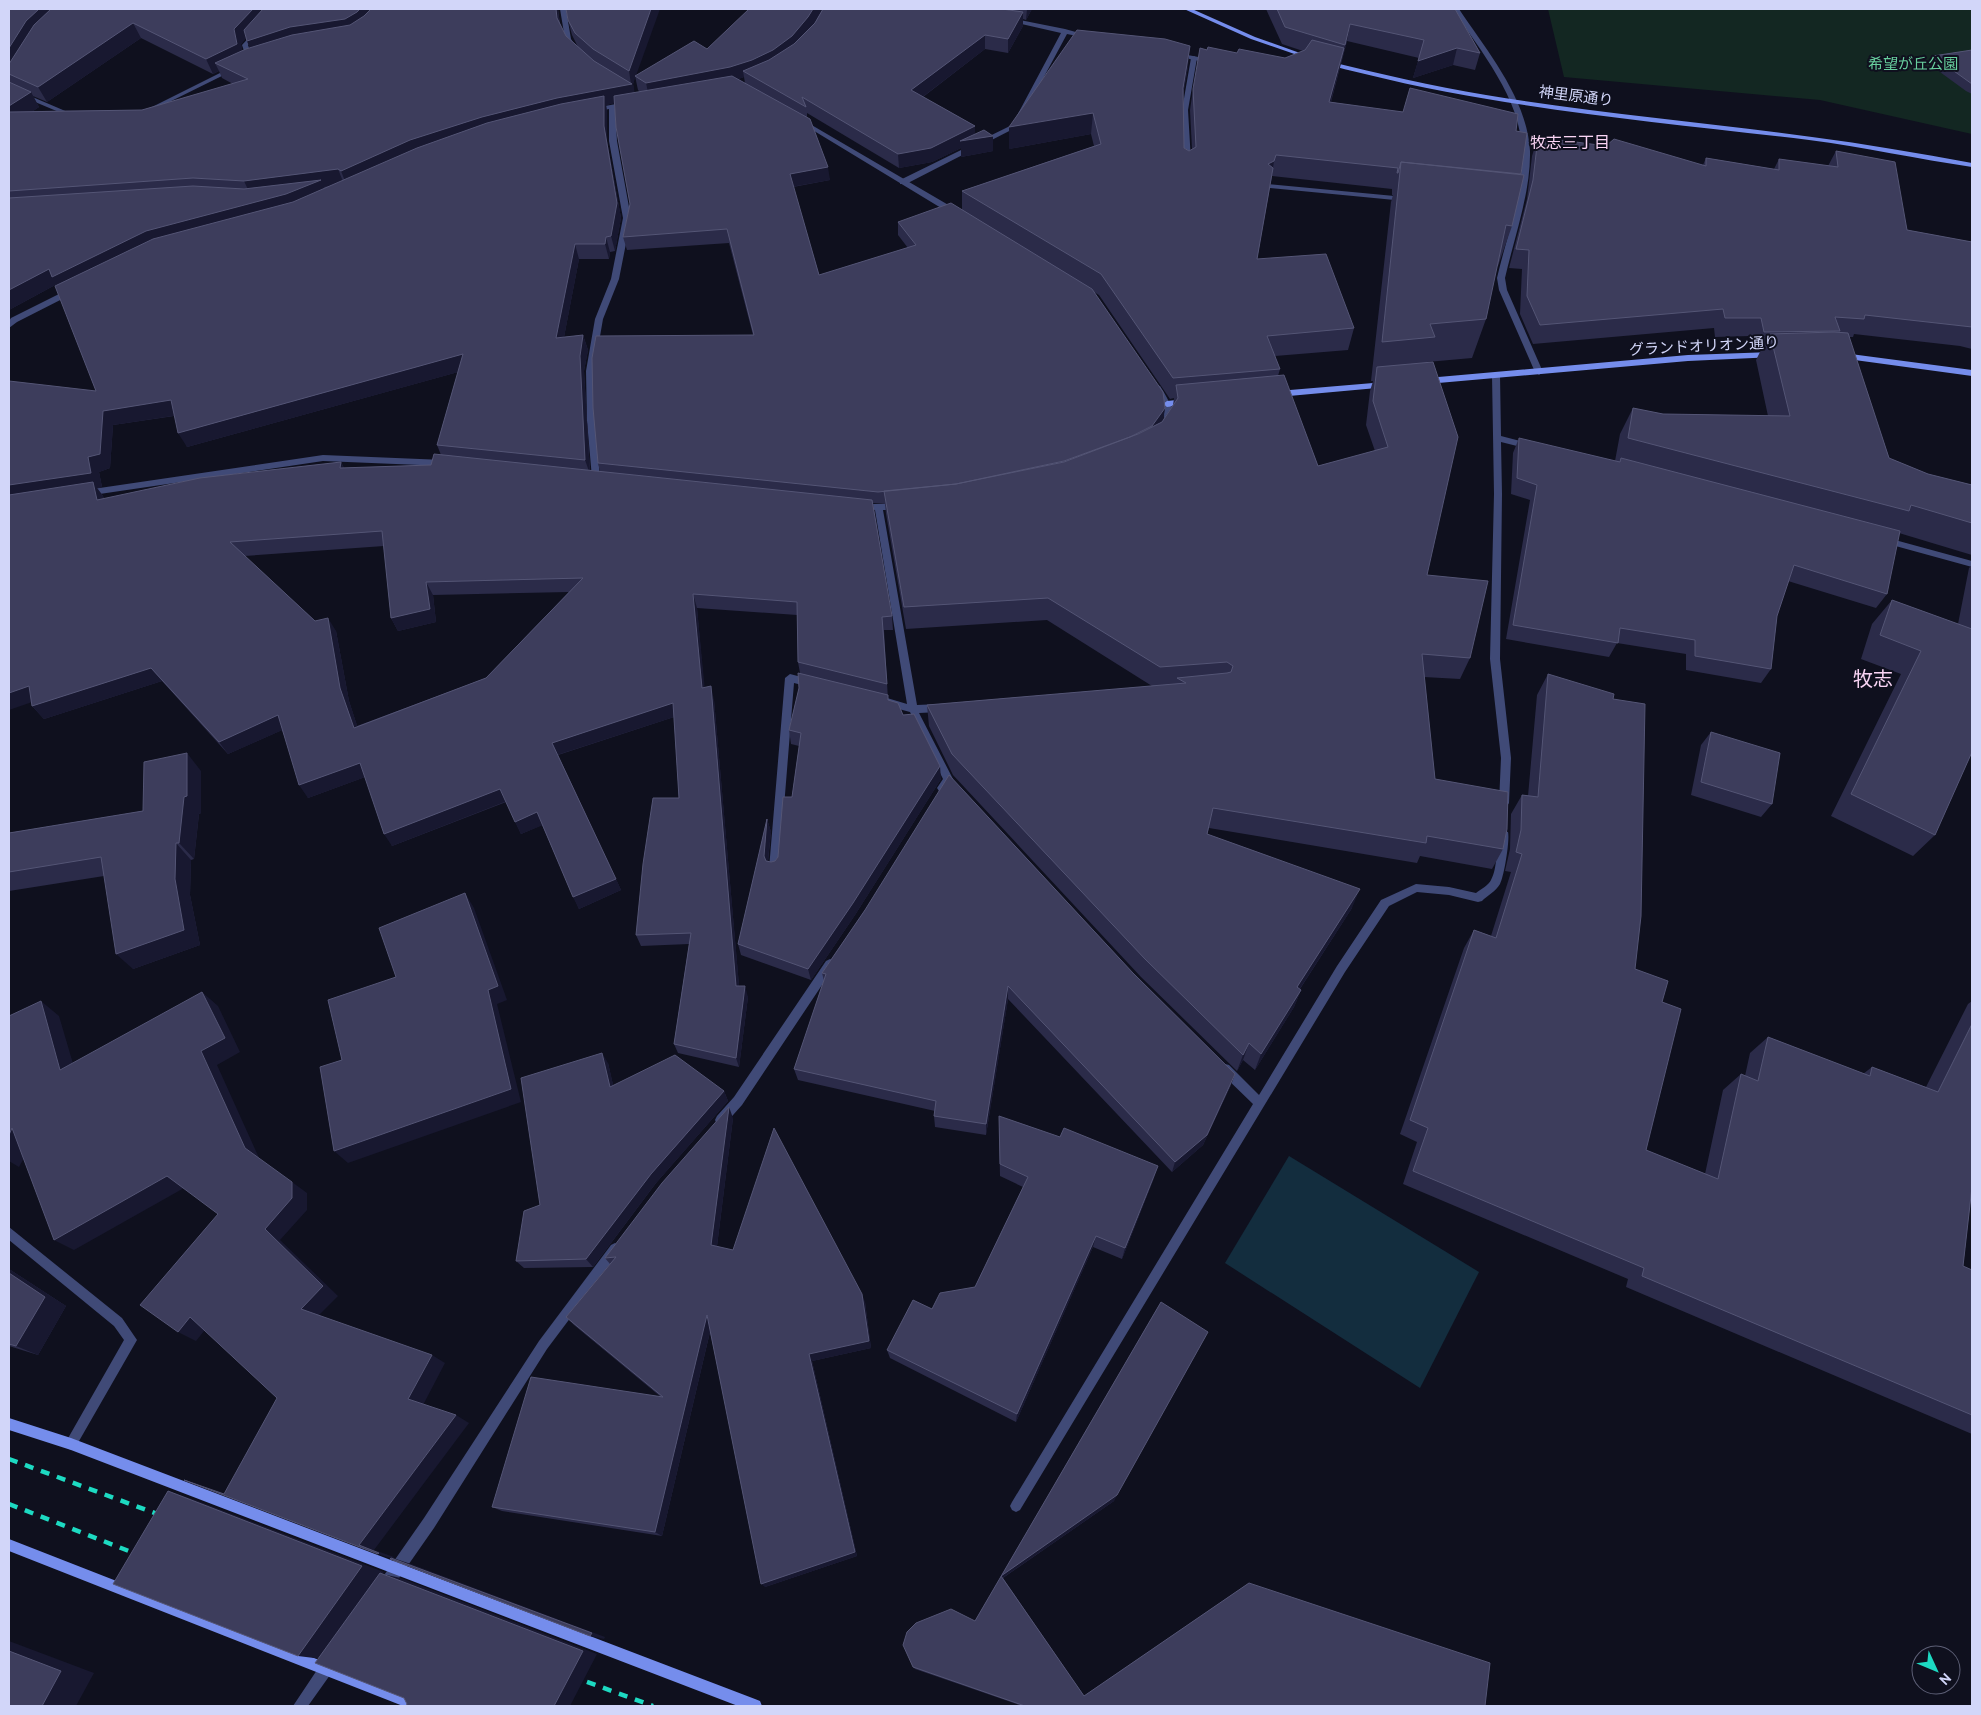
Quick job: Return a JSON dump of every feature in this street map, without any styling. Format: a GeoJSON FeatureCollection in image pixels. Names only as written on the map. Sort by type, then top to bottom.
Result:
{"type":"FeatureCollection","features":[{"type":"Feature","properties":{"kind":"street"},"geometry":{"type":"LineString","coordinates":[[563,9],[568,38],[581,55]]}},
{"type":"Feature","properties":{"kind":"street","name":"神里原通り"},"geometry":{"type":"LineString","coordinates":[[1187,9],[1304,60],[1404,82],[1514,102],[1845,142],[1972,165]]}},
{"type":"Feature","properties":{"kind":"street"},"geometry":{"type":"LineString","coordinates":[[1456,9],[1514,102],[1526,150],[1516,211],[1501,278],[1539,372]]}},
{"type":"Feature","properties":{"kind":"street"},"geometry":{"type":"LineString","coordinates":[[1001,18],[1095,38]]}},
{"type":"Feature","properties":{"kind":"street"},"geometry":{"type":"LineString","coordinates":[[250,61],[245,45],[265,23]]}},
{"type":"Feature","properties":{"kind":"street"},"geometry":{"type":"LineString","coordinates":[[903,182],[1015,126],[1065,31]]}},
{"type":"Feature","properties":{"kind":"street"},"geometry":{"type":"LineString","coordinates":[[1167,52],[1214,62]]}},
{"type":"Feature","properties":{"kind":"street"},"geometry":{"type":"LineString","coordinates":[[141,113],[259,58]]}},
{"type":"Feature","properties":{"kind":"street"},"geometry":{"type":"LineString","coordinates":[[1187,169],[1185,110],[1194,58]]}},
{"type":"Feature","properties":{"kind":"street"},"geometry":{"type":"LineString","coordinates":[[9,89],[64,114],[73,114]]}},
{"type":"Feature","properties":{"kind":"street"},"geometry":{"type":"LineString","coordinates":[[587,112],[639,102]]}},
{"type":"Feature","properties":{"kind":"street"},"geometry":{"type":"LineString","coordinates":[[596,478],[591,421],[590,371],[599,319],[615,280],[627,218],[613,141],[612,107]]}},
{"type":"Feature","properties":{"kind":"street"},"geometry":{"type":"LineString","coordinates":[[798,120],[960,215]]}},
{"type":"Feature","properties":{"kind":"street"},"geometry":{"type":"LineString","coordinates":[[1270,186],[1413,200]]}},
{"type":"Feature","properties":{"kind":"street"},"geometry":{"type":"LineString","coordinates":[[1506,210],[1516,211]]}},
{"type":"Feature","properties":{"kind":"street"},"geometry":{"type":"LineString","coordinates":[[9,325],[14,320],[80,286]]}},
{"type":"Feature","properties":{"kind":"street","name":"グランドオリオン通り"},"geometry":{"type":"LineString","coordinates":[[1416,382],[1688,358],[1784,354]]}},
{"type":"Feature","properties":{"kind":"street"},"geometry":{"type":"LineString","coordinates":[[1837,355],[1972,373]]}},
{"type":"Feature","properties":{"kind":"street"},"geometry":{"type":"LineString","coordinates":[[1016,1506],[1341,969],[1385,903],[1416,888],[1449,891],[1478,898],[1496,882],[1503,849],[1506,758],[1495,659],[1498,438],[1496,375]]}},
{"type":"Feature","properties":{"kind":"street"},"geometry":{"type":"LineString","coordinates":[[1151,379],[1167,404],[1168,421],[1160,435]]}},
{"type":"Feature","properties":{"kind":"street"},"geometry":{"type":"LineString","coordinates":[[1267,395],[1396,384]]}},
{"type":"Feature","properties":{"kind":"street"},"geometry":{"type":"LineString","coordinates":[[1167,404],[1197,401]]}},
{"type":"Feature","properties":{"kind":"street"},"geometry":{"type":"LineString","coordinates":[[1498,438],[1537,448]]}},
{"type":"Feature","properties":{"kind":"street"},"geometry":{"type":"LineString","coordinates":[[76,495],[323,458],[456,464]]}},
{"type":"Feature","properties":{"kind":"street"},"geometry":{"type":"LineString","coordinates":[[587,477],[606,480]]}},
{"type":"Feature","properties":{"kind":"street"},"geometry":{"type":"LineString","coordinates":[[851,506],[879,509],[908,506]]}},
{"type":"Feature","properties":{"kind":"street"},"geometry":{"type":"LineString","coordinates":[[879,509],[913,709],[951,782],[938,795]]}},
{"type":"Feature","properties":{"kind":"street"},"geometry":{"type":"LineString","coordinates":[[1870,536],[1972,564]]}},
{"type":"Feature","properties":{"kind":"street"},"geometry":{"type":"LineString","coordinates":[[774,869],[790,678],[818,685]]}},
{"type":"Feature","properties":{"kind":"street"},"geometry":{"type":"LineString","coordinates":[[875,699],[913,709],[951,708]]}},
{"type":"Feature","properties":{"kind":"street"},"geometry":{"type":"LineString","coordinates":[[713,1130],[738,1101],[834,958]]}},
{"type":"Feature","properties":{"kind":"street"},"geometry":{"type":"LineString","coordinates":[[1219,1063],[1260,1104]]}},
{"type":"Feature","properties":{"kind":"street"},"geometry":{"type":"LineString","coordinates":[[9,1233],[118,1322],[131,1340],[71,1444]]}},
{"type":"Feature","properties":{"kind":"street"},"geometry":{"type":"LineString","coordinates":[[374,1600],[429,1523],[543,1345],[621,1242]]}},
{"type":"Feature","properties":{"kind":"street"},"geometry":{"type":"LineString","coordinates":[[9,1424],[71,1444],[755,1706]]}},
{"type":"Feature","properties":{"kind":"street"},"geometry":{"type":"LineString","coordinates":[[9,1545],[419,1706]]}},
{"type":"Feature","properties":{"kind":"street"},"geometry":{"type":"LineString","coordinates":[[300,1706],[336,1654]]}},
{"type":"Feature","properties":{"kind":"green space","name":"希望が丘公園"},"geometry":{"type":"Polygon","coordinates":[[[1548,9],[1972,9],[1972,134],[1820,100],[1564,77],[1548,9]]]}},
{"type":"Feature","properties":{"kind":"water"},"geometry":{"type":"Polygon","coordinates":[[[1289,1156],[1479,1272],[1420,1388],[1225,1263],[1289,1156]]]}},
{"type":"Feature","properties":{"kind":"building"},"geometry":{"type":"Polygon","coordinates":[[[9,9],[39,9],[26,21],[9,48],[9,9]]]}},
{"type":"Feature","properties":{"kind":"building"},"geometry":{"type":"Polygon","coordinates":[[[51,9],[253,9],[234,29],[237,44],[206,59],[133,23],[38,87],[9,74],[9,64],[34,25],[51,9]]]}},
{"type":"Feature","properties":{"kind":"building"},"geometry":{"type":"Polygon","coordinates":[[[263,9],[360,9],[345,19],[290,27],[247,41],[244,30],[263,9]]]}},
{"type":"Feature","properties":{"kind":"building"},"geometry":{"type":"Polygon","coordinates":[[[371,9],[556,9],[557,18],[566,36],[594,61],[632,84],[557,98],[482,117],[410,140],[341,171],[338,169],[244,181],[193,178],[9,191],[9,112],[142,110],[248,79],[215,63],[246,49],[292,35],[350,25],[371,9]]]}},
{"type":"Feature","properties":{"kind":"building"},"geometry":{"type":"Polygon","coordinates":[[[566,9],[651,9],[629,71],[593,49],[575,33],[568,20],[566,9]]]}},
{"type":"Feature","properties":{"kind":"building"},"geometry":{"type":"Polygon","coordinates":[[[749,9],[813,9],[792,36],[773,50],[752,60],[730,67],[646,83],[635,76],[694,41],[707,49],[749,9]]]}},
{"type":"Feature","properties":{"kind":"building"},"geometry":{"type":"Polygon","coordinates":[[[823,9],[1002,9],[1023,12],[1008,39],[985,35],[911,90],[975,126],[931,148],[898,154],[802,97],[806,107],[743,71],[769,60],[794,44],[815,23],[823,9]]]}},
{"type":"Feature","properties":{"kind":"building"},"geometry":{"type":"Polygon","coordinates":[[[1277,9],[1455,9],[1480,53],[1457,48],[1418,61],[1424,40],[1350,24],[1345,45],[1285,27],[1277,9]]]}},
{"type":"Feature","properties":{"kind":"building"},"geometry":{"type":"Polygon","coordinates":[[[1077,30],[1165,39],[1190,46],[1183,88],[1184,148],[1189,151],[1196,147],[1193,89],[1200,48],[1207,50],[1208,47],[1237,53],[1239,49],[1285,58],[1305,50],[1312,40],[1344,48],[1329,102],[1403,112],[1410,88],[1518,114],[1516,131],[1527,133],[1521,174],[1401,162],[1397,173],[1398,168],[1276,155],[1274,161],[1268,164],[1273,168],[1257,259],[1326,254],[1354,328],[1267,336],[1280,369],[1173,378],[1101,274],[962,191],[1101,144],[1093,113],[1009,127],[1077,30]]]}},
{"type":"Feature","properties":{"kind":"building"},"geometry":{"type":"Polygon","coordinates":[[[1972,50],[1972,84],[1933,56],[1972,50]]]}},
{"type":"Feature","properties":{"kind":"building"},"geometry":{"type":"Polygon","coordinates":[[[732,76],[810,119],[828,167],[790,174],[819,275],[916,245],[898,222],[951,203],[1092,289],[1163,392],[1165,408],[1152,426],[1130,437],[1064,462],[956,484],[878,492],[598,463],[593,408],[592,358],[596,336],[754,335],[727,229],[623,237],[630,204],[616,127],[614,96],[732,76]]]}},
{"type":"Feature","properties":{"kind":"building"},"geometry":{"type":"Polygon","coordinates":[[[9,82],[31,92],[9,106],[9,82]]]}},
{"type":"Feature","properties":{"kind":"building"},"geometry":{"type":"Polygon","coordinates":[[[604,96],[604,126],[617,203],[611,236],[606,237],[605,244],[575,244],[556,338],[583,335],[580,356],[585,460],[437,445],[463,354],[178,433],[171,400],[103,411],[100,454],[88,457],[91,473],[9,485],[9,381],[96,391],[55,286],[153,239],[293,202],[417,148],[487,123],[561,104],[604,96]]]}},
{"type":"Feature","properties":{"kind":"building"},"geometry":{"type":"Polygon","coordinates":[[[984,130],[993,136],[960,141],[984,130]]]}},
{"type":"Feature","properties":{"kind":"building"},"geometry":{"type":"Polygon","coordinates":[[[1538,137],[1606,146],[1614,139],[1706,166],[1706,158],[1779,170],[1779,159],[1838,167],[1836,151],[1895,162],[1907,230],[1972,242],[1972,327],[1865,315],[1864,319],[1835,317],[1840,331],[1764,332],[1761,318],[1725,318],[1723,309],[1540,325],[1527,296],[1529,250],[1516,249],[1533,180],[1538,137]]]}},
{"type":"Feature","properties":{"kind":"building"},"geometry":{"type":"Polygon","coordinates":[[[1401,162],[1524,175],[1512,226],[1506,225],[1486,319],[1430,324],[1435,337],[1382,342],[1401,162]]]}},
{"type":"Feature","properties":{"kind":"building"},"geometry":{"type":"Polygon","coordinates":[[[321,180],[286,194],[146,231],[52,277],[49,269],[9,290],[9,198],[193,186],[244,189],[321,180]]]}},
{"type":"Feature","properties":{"kind":"building"},"geometry":{"type":"Polygon","coordinates":[[[1848,333],[1889,458],[1928,474],[1972,485],[1972,523],[1911,505],[1909,511],[1628,438],[1633,408],[1663,414],[1790,416],[1770,334],[1848,333]]]}},
{"type":"Feature","properties":{"kind":"building"},"geometry":{"type":"Polygon","coordinates":[[[1433,362],[1458,437],[1427,575],[1488,581],[1470,658],[1422,654],[1435,779],[1508,792],[1507,829],[1503,849],[1427,836],[1426,843],[1213,808],[1207,834],[1360,889],[1297,987],[1301,990],[1261,1054],[1249,1043],[1243,1055],[1145,959],[952,754],[927,705],[1186,683],[1177,678],[1227,673],[1231,672],[1233,666],[1227,662],[1160,667],[1048,598],[904,607],[884,491],[956,484],[1064,461],[1138,434],[1162,422],[1178,398],[1176,385],[1284,375],[1318,466],[1388,447],[1373,401],[1377,367],[1433,362]]]}},
{"type":"Feature","properties":{"kind":"building"},"geometry":{"type":"Polygon","coordinates":[[[1519,438],[1620,462],[1621,458],[1900,531],[1887,594],[1794,565],[1777,616],[1771,669],[1695,656],[1695,640],[1620,628],[1618,643],[1513,625],[1537,485],[1517,478],[1519,438]]]}},
{"type":"Feature","properties":{"kind":"building"},"geometry":{"type":"Polygon","coordinates":[[[434,454],[872,500],[892,616],[882,617],[887,684],[798,662],[797,602],[693,594],[702,688],[711,686],[736,986],[745,986],[736,1058],[674,1044],[691,933],[636,935],[643,864],[653,798],[679,798],[673,703],[552,743],[616,879],[573,897],[537,812],[515,822],[500,789],[384,834],[360,763],[299,785],[278,715],[219,742],[151,668],[32,706],[29,686],[9,693],[9,495],[93,482],[97,500],[200,478],[341,462],[340,468],[431,465],[434,454]],[[382,531],[230,542],[315,621],[328,618],[340,688],[354,728],[486,678],[583,578],[426,582],[430,609],[391,618],[382,531]]]}},
{"type":"Feature","properties":{"kind":"building"},"geometry":{"type":"Polygon","coordinates":[[[1892,600],[1972,629],[1972,752],[1935,835],[1851,794],[1921,651],[1880,635],[1892,600]]]}},
{"type":"Feature","properties":{"kind":"building"},"geometry":{"type":"Polygon","coordinates":[[[798,673],[888,695],[888,700],[898,703],[903,715],[914,714],[940,766],[853,903],[808,969],[738,944],[767,819],[764,856],[766,861],[771,862],[775,861],[778,857],[783,797],[792,797],[801,733],[789,730],[799,688],[798,673]]]}},
{"type":"Feature","properties":{"kind":"building"},"geometry":{"type":"Polygon","coordinates":[[[1548,674],[1614,694],[1613,699],[1645,704],[1641,916],[1635,969],[1668,981],[1662,1002],[1681,1009],[1646,1150],[1718,1179],[1741,1074],[1758,1081],[1768,1037],[1870,1076],[1872,1067],[1938,1092],[1972,1024],[1972,1187],[1963,1266],[1972,1270],[1972,1415],[1642,1276],[1644,1268],[1413,1171],[1428,1128],[1410,1120],[1474,930],[1496,938],[1522,854],[1516,852],[1521,830],[1522,795],[1538,797],[1548,674]]]}},
{"type":"Feature","properties":{"kind":"building"},"geometry":{"type":"Polygon","coordinates":[[[1711,732],[1780,753],[1772,804],[1701,782],[1711,732]]]}},
{"type":"Feature","properties":{"kind":"building"},"geometry":{"type":"Polygon","coordinates":[[[187,753],[187,796],[184,797],[179,843],[176,843],[175,879],[184,930],[116,954],[101,857],[9,872],[9,833],[143,811],[144,762],[187,753]]]}},
{"type":"Feature","properties":{"kind":"building"},"geometry":{"type":"Polygon","coordinates":[[[949,775],[1133,973],[1235,1074],[1207,1135],[1175,1162],[1008,986],[986,1124],[934,1116],[936,1101],[794,1069],[826,974],[822,973],[865,910],[949,775]]]}},
{"type":"Feature","properties":{"kind":"building"},"geometry":{"type":"Polygon","coordinates":[[[465,893],[498,986],[488,990],[511,1089],[334,1151],[320,1067],[342,1060],[328,1000],[396,977],[379,928],[465,893]]]}},
{"type":"Feature","properties":{"kind":"building"},"geometry":{"type":"Polygon","coordinates":[[[202,992],[225,1038],[201,1051],[245,1148],[292,1182],[292,1198],[265,1229],[323,1286],[301,1309],[432,1355],[408,1399],[456,1415],[359,1545],[378,1554],[184,1480],[224,1494],[277,1398],[190,1317],[178,1332],[140,1305],[218,1214],[167,1176],[54,1240],[12,1128],[9,1135],[9,1016],[41,1001],[60,1070],[202,992]]]}},
{"type":"Feature","properties":{"kind":"building"},"geometry":{"type":"Polygon","coordinates":[[[602,1053],[610,1087],[675,1055],[724,1091],[651,1174],[586,1259],[516,1261],[524,1211],[540,1205],[521,1078],[602,1053]]]}},
{"type":"Feature","properties":{"kind":"building"},"geometry":{"type":"Polygon","coordinates":[[[729,1107],[711,1245],[733,1250],[774,1128],[862,1294],[869,1341],[809,1354],[855,1552],[761,1584],[707,1315],[655,1532],[492,1507],[531,1377],[663,1397],[566,1317],[616,1257],[605,1258],[662,1183],[729,1107]]]}},
{"type":"Feature","properties":{"kind":"building"},"geometry":{"type":"Polygon","coordinates":[[[999,1116],[1060,1137],[1064,1128],[1158,1166],[1125,1248],[1096,1236],[1017,1414],[887,1350],[913,1300],[932,1309],[940,1293],[975,1287],[1028,1177],[1000,1164],[999,1116]]]}},
{"type":"Feature","properties":{"kind":"building"},"geometry":{"type":"Polygon","coordinates":[[[9,1273],[45,1297],[16,1346],[9,1344],[9,1273]]]}},
{"type":"Feature","properties":{"kind":"building"},"geometry":{"type":"Polygon","coordinates":[[[1161,1302],[1208,1332],[1117,1495],[1001,1576],[1161,1302]]]}},
{"type":"Feature","properties":{"kind":"building"},"geometry":{"type":"Polygon","coordinates":[[[168,1491],[362,1566],[298,1656],[113,1584],[168,1491]]]}},
{"type":"Feature","properties":{"kind":"building"},"geometry":{"type":"Polygon","coordinates":[[[391,1558],[592,1633],[590,1636],[391,1558]]]}},
{"type":"Feature","properties":{"kind":"building"},"geometry":{"type":"Polygon","coordinates":[[[380,1573],[583,1651],[554,1706],[406,1706],[404,1698],[315,1663],[380,1573]]]}},
{"type":"Feature","properties":{"kind":"building"},"geometry":{"type":"Polygon","coordinates":[[[1001,1576],[1084,1696],[1249,1583],[1490,1663],[1485,1706],[1025,1706],[913,1667],[903,1645],[907,1632],[916,1623],[951,1609],[975,1621],[1001,1576]]]}},
{"type":"Feature","properties":{"kind":"building"},"geometry":{"type":"Polygon","coordinates":[[[9,1651],[61,1671],[42,1706],[9,1706],[9,1651]]]}},
{"type":"Feature","properties":{"kind":"railway"},"geometry":{"type":"LineString","coordinates":[[9,1459],[168,1518]]}},
{"type":"Feature","properties":{"kind":"railway"},"geometry":{"type":"LineString","coordinates":[[9,1504],[144,1557]]}},
{"type":"Feature","properties":{"kind":"railway"},"geometry":{"type":"LineString","coordinates":[[571,1676],[653,1706]]}},
{"type":"Feature","properties":{"kind":"district","name":"牧志三丁目"},"geometry":{"type":"Point","coordinates":[1570,142]}},
{"type":"Feature","properties":{"kind":"district","name":"牧志"},"geometry":{"type":"Point","coordinates":[1873,679]}}]}
